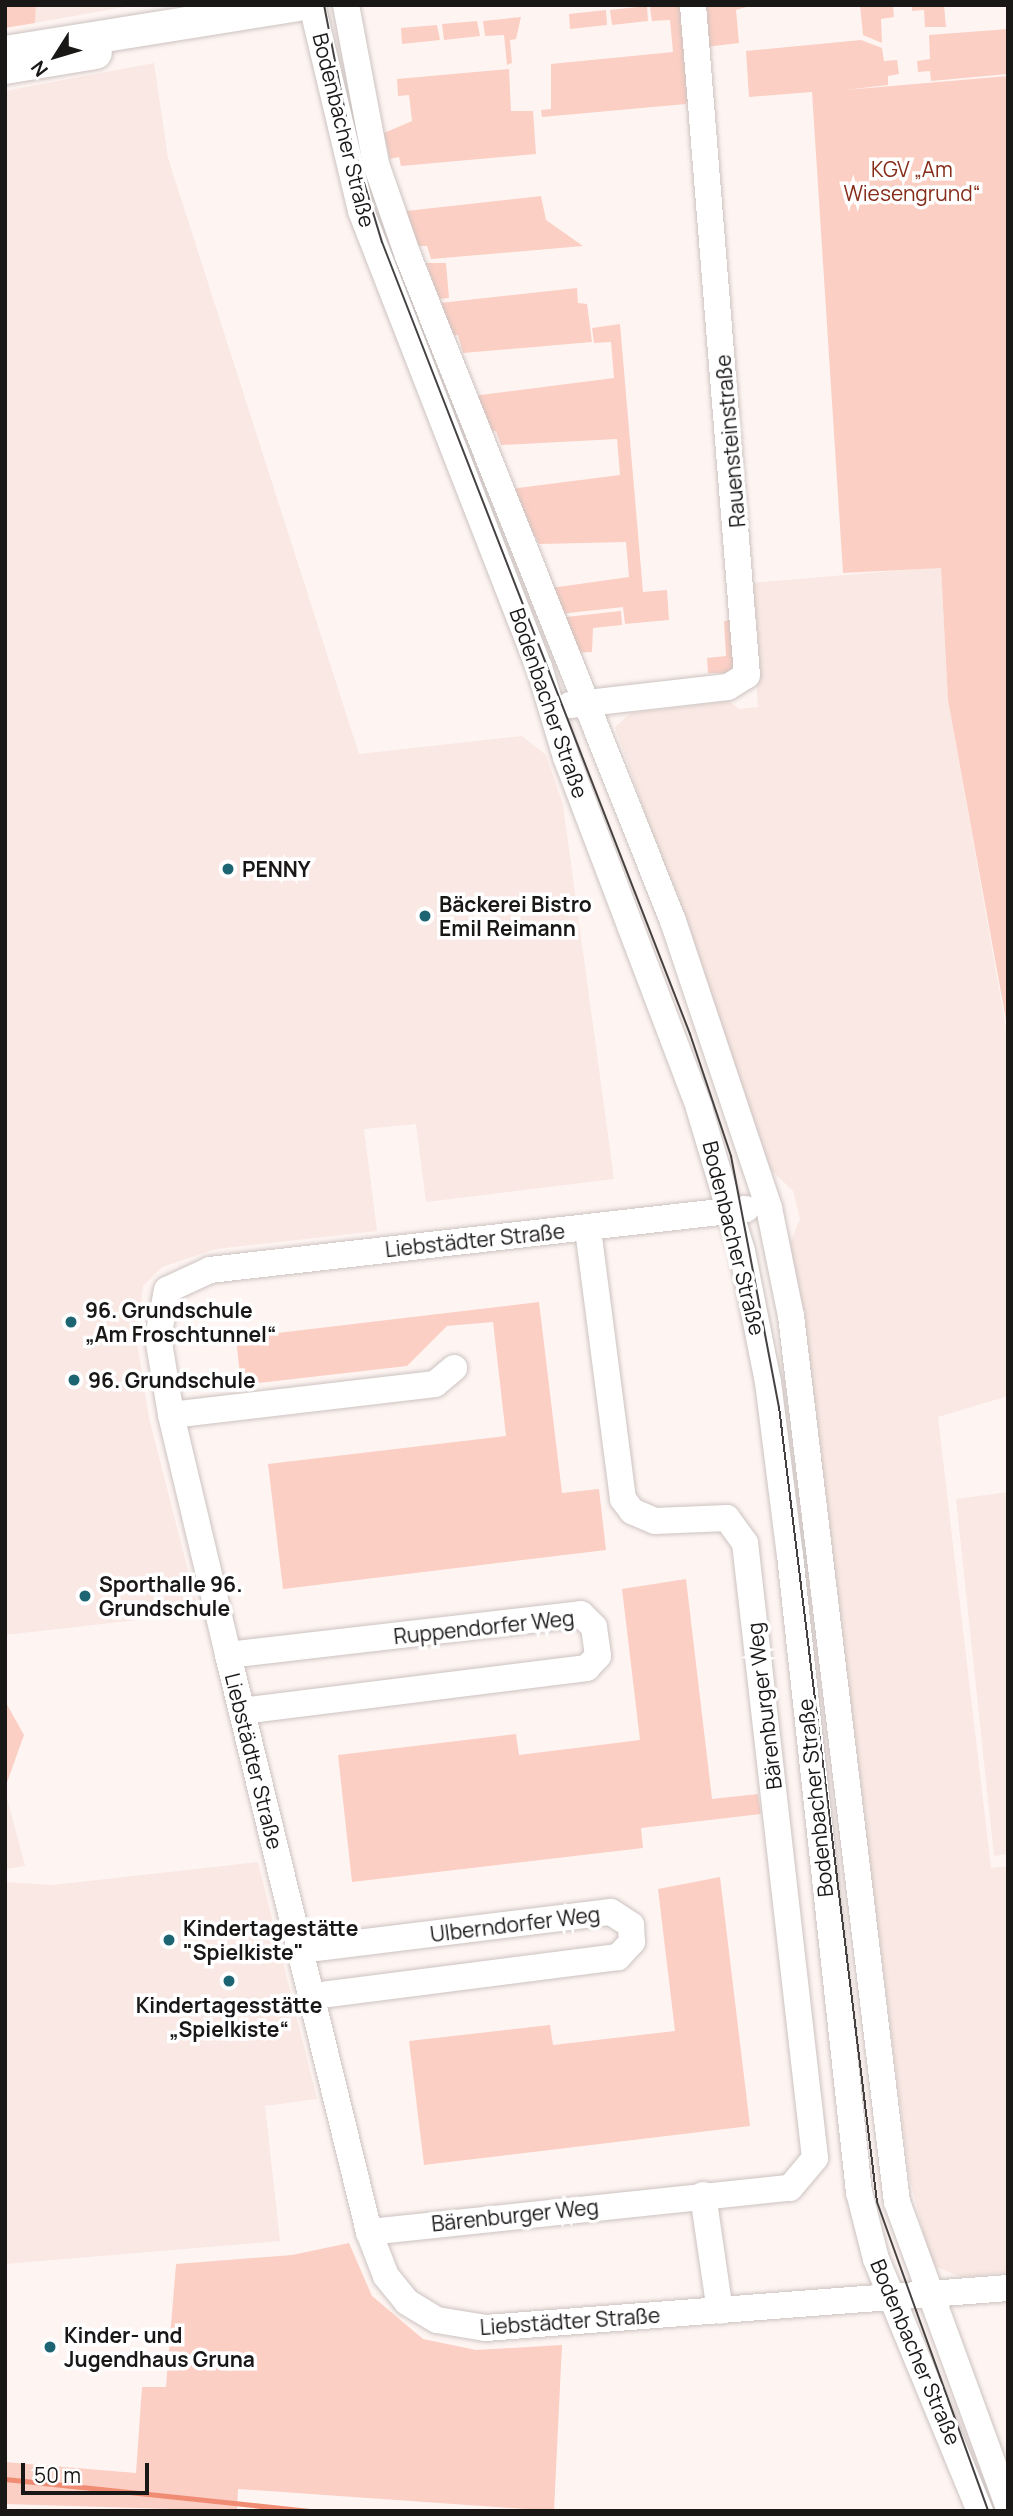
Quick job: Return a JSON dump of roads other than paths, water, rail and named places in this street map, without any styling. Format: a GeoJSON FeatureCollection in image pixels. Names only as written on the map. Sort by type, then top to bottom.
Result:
{"type":"FeatureCollection","features":[{"type":"Feature","properties":{"kind":"main road"},"geometry":{"type":"LineString","coordinates":[[5,52],[105,32],[150,32],[298,5]]}},
{"type":"Feature","properties":{"kind":"main road"},"geometry":{"type":"LineString","coordinates":[[5,68],[109,50],[150,32]]}},
{"type":"Feature","properties":{"kind":"street","name":"Bodenbacher Straße"},"geometry":{"type":"LineString","coordinates":[[312,5],[361,211],[551,708],[730,1209],[771,1409],[859,2192],[894,2300],[980,2511]]}},
{"type":"Feature","properties":{"kind":"street","name":"Bodenbacher Straße"},"geometry":{"type":"LineString","coordinates":[[346,5],[379,173],[547,617],[587,702],[718,1044],[769,1208],[791,1316],[897,2202],[928,2297],[1008,2506]]}},
{"type":"Feature","properties":{"kind":"street","name":"Rauensteinstraße"},"geometry":{"type":"LineString","coordinates":[[551,708],[728,688],[747,675],[693,5]]}},
{"type":"Feature","properties":{"kind":"street","name":"Liebstädter Straße"},"geometry":{"type":"LineString","coordinates":[[769,1208],[730,1209],[182,1278],[160,1308],[158,1338],[170,1415],[369,2232],[386,2276],[407,2302],[461,2327],[894,2300],[1008,2288]]}},
{"type":"Feature","properties":{"kind":"street","name":"Bärenburger Weg"},"geometry":{"type":"LineString","coordinates":[[369,2232],[799,2182],[815,2158],[813,2111],[745,1543],[727,1518],[655,1521],[632,1511],[623,1499],[588,1228]]}},
{"type":"Feature","properties":{"kind":"street"},"geometry":{"type":"LineString","coordinates":[[170,1415],[435,1384],[454,1368]]}},
{"type":"Feature","properties":{"kind":"street","name":"Ruppendorfer Weg"},"geometry":{"type":"LineString","coordinates":[[228,1656],[581,1614],[594,1627],[598,1656],[587,1668],[242,1711]]}},
{"type":"Feature","properties":{"kind":"street","name":"Ulberndorfer Weg"},"geometry":{"type":"LineString","coordinates":[[300,1950],[611,1912],[631,1926],[632,1942],[618,1957],[312,1996]]}},
{"type":"Feature","properties":{"kind":"street"},"geometry":{"type":"LineString","coordinates":[[703,2194],[720,2311]]}},
{"type":"Feature","properties":{"kind":"waterway"},"geometry":{"type":"LineString","coordinates":[[5,2479],[309,2511]]}},
{"type":"Feature","properties":{"kind":"tram line"},"geometry":{"type":"LineString","coordinates":[[324,5],[349,133],[382,242],[690,1034],[731,1156],[779,1407],[877,2202],[988,2511]]}},
{"type":"Feature","properties":{"kind":"place","name":"PENNY"},"geometry":{"type":"Point","coordinates":[228,869]}},
{"type":"Feature","properties":{"kind":"place","name":"Bäckerei Bistro Emil Reimann"},"geometry":{"type":"Point","coordinates":[425,916]}},
{"type":"Feature","properties":{"kind":"place","name":"96. Grundschule „Am Froschtunnel“"},"geometry":{"type":"Point","coordinates":[71,1322]}},
{"type":"Feature","properties":{"kind":"place","name":"96. Grundschule"},"geometry":{"type":"Point","coordinates":[74,1380]}},
{"type":"Feature","properties":{"kind":"place","name":"Sporthalle 96. Grundschule"},"geometry":{"type":"Point","coordinates":[85,1596]}},
{"type":"Feature","properties":{"kind":"place","name":"Kindertagestätte \"Spielkiste\""},"geometry":{"type":"Point","coordinates":[169,1940]}},
{"type":"Feature","properties":{"kind":"place","name":"Kindertagesstätte „Spielkiste“"},"geometry":{"type":"Point","coordinates":[229,1981]}},
{"type":"Feature","properties":{"kind":"place","name":"Kinder- und Jugendhaus Gruna"},"geometry":{"type":"Point","coordinates":[50,2347]}},
{"type":"Feature","properties":{"kind":"park label","name":"KGV „Am Wiesengrund“"},"geometry":{"type":"Point","coordinates":[912,181]}}]}
